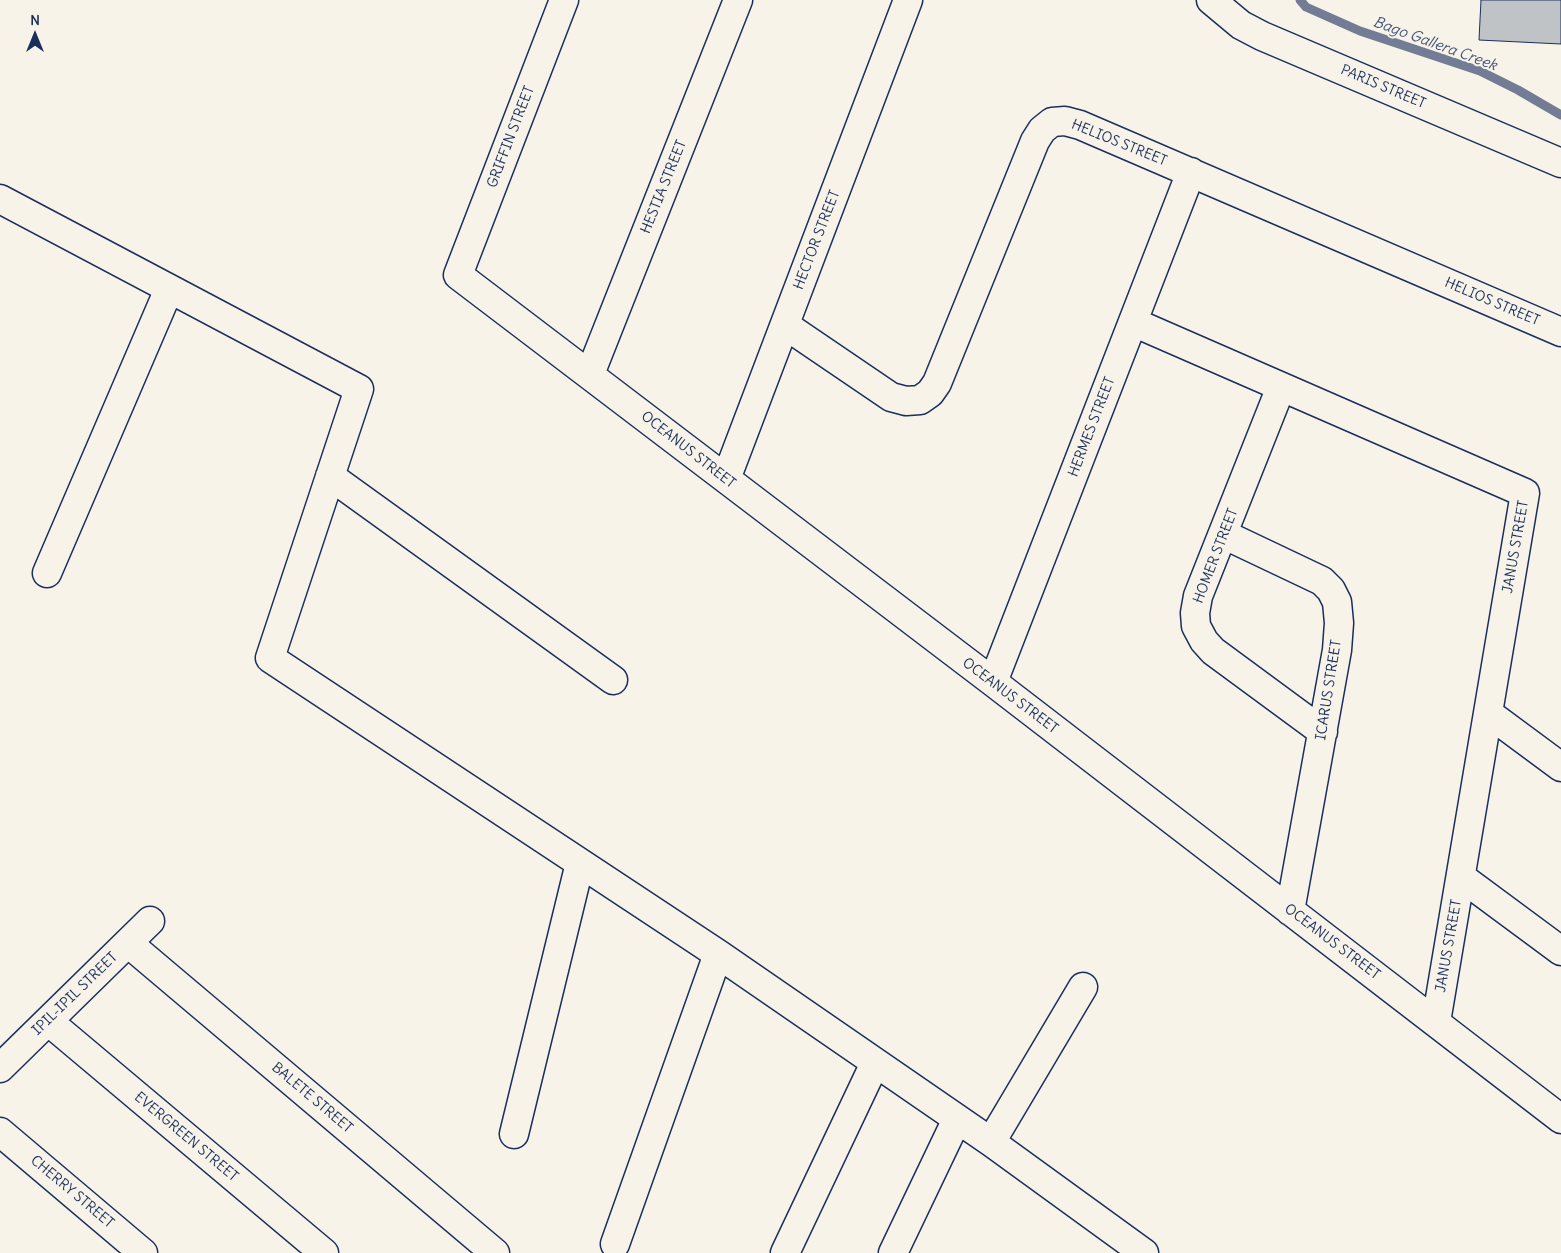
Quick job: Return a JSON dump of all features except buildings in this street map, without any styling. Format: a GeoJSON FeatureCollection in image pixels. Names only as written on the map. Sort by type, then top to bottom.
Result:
{"type":"FeatureCollection","features":[{"type":"Feature","properties":{"kind":"street","name":"GRIFFIN STREET"},"geometry":{"type":"LineString","coordinates":[[458,274],[564,0]]}},
{"type":"Feature","properties":{"kind":"street","name":"HESTIA STREET"},"geometry":{"type":"LineString","coordinates":[[590,374],[738,0]]}},
{"type":"Feature","properties":{"kind":"street","name":"HECTOR STREET"},"geometry":{"type":"LineString","coordinates":[[726,479],[908,0]]}},
{"type":"Feature","properties":{"kind":"street","name":"PARIS STREET"},"geometry":{"type":"LineString","coordinates":[[1211,0],[1241,25],[1262,36],[1561,163]]}},
{"type":"Feature","properties":{"kind":"street","name":"HELIOS STREET"},"geometry":{"type":"LineString","coordinates":[[785,325],[892,397],[906,402],[920,400],[930,393],[937,382],[1032,150],[1042,130],[1052,122],[1065,121],[1080,124],[1561,332]]}},
{"type":"Feature","properties":{"kind":"street","name":"HERMES STREET"},"geometry":{"type":"LineString","coordinates":[[993,682],[1191,172]]}},
{"type":"Feature","properties":{"kind":"street"},"geometry":{"type":"LineString","coordinates":[[0,199],[359,389],[270,658],[718,954],[991,1142],[1144,1253]]}},
{"type":"Feature","properties":{"kind":"street","name":"OCEANUS STREET"},"geometry":{"type":"LineString","coordinates":[[458,274],[1561,1119]]}},
{"type":"Feature","properties":{"kind":"street"},"geometry":{"type":"LineString","coordinates":[[47,573],[169,289]]}},
{"type":"Feature","properties":{"kind":"street","name":"JANUS STREET"},"geometry":{"type":"LineString","coordinates":[[1133,322],[1525,493],[1436,1022]]}},
{"type":"Feature","properties":{"kind":"street","name":"HOMER STREET"},"geometry":{"type":"LineString","coordinates":[[1282,387],[1198,596],[1195,613],[1196,626],[1204,641],[1213,651],[1323,732]]}},
{"type":"Feature","properties":{"kind":"street"},"geometry":{"type":"LineString","coordinates":[[330,476],[613,680]]}},
{"type":"Feature","properties":{"kind":"street","name":"ICARUS STREET"},"geometry":{"type":"LineString","coordinates":[[1223,534],[1322,581],[1331,590],[1337,602],[1339,623],[1337,650],[1290,911]]}},
{"type":"Feature","properties":{"kind":"street"},"geometry":{"type":"LineString","coordinates":[[1488,713],[1561,766]]}},
{"type":"Feature","properties":{"kind":"street"},"geometry":{"type":"LineString","coordinates":[[514,1134],[580,863]]}},
{"type":"Feature","properties":{"kind":"street"},"geometry":{"type":"LineString","coordinates":[[1461,877],[1561,951]]}},
{"type":"Feature","properties":{"kind":"street","name":"IPIL-IPIL STREET"},"geometry":{"type":"LineString","coordinates":[[0,1068],[150,921]]}},
{"type":"Feature","properties":{"kind":"street","name":"BALETE STREET"},"geometry":{"type":"LineString","coordinates":[[128,943],[495,1253]]}},
{"type":"Feature","properties":{"kind":"street"},"geometry":{"type":"LineString","coordinates":[[615,1244],[718,954]]}},
{"type":"Feature","properties":{"kind":"street"},"geometry":{"type":"LineString","coordinates":[[991,1142],[1083,987]]}},
{"type":"Feature","properties":{"kind":"street","name":"EVERGREEN STREET"},"geometry":{"type":"LineString","coordinates":[[48,1021],[324,1253]]}},
{"type":"Feature","properties":{"kind":"street"},"geometry":{"type":"LineString","coordinates":[[785,1253],[875,1063]]}},
{"type":"Feature","properties":{"kind":"street"},"geometry":{"type":"LineString","coordinates":[[893,1253],[957,1119]]}},
{"type":"Feature","properties":{"kind":"street","name":"CHERRY STREET"},"geometry":{"type":"LineString","coordinates":[[0,1132],[143,1253]]}},
{"type":"Feature","properties":{"kind":"waterway","name":"Bago Gallera Creek"},"geometry":{"type":"LineString","coordinates":[[1300,0],[1306,7],[1360,31],[1480,71],[1561,115]]}}]}
